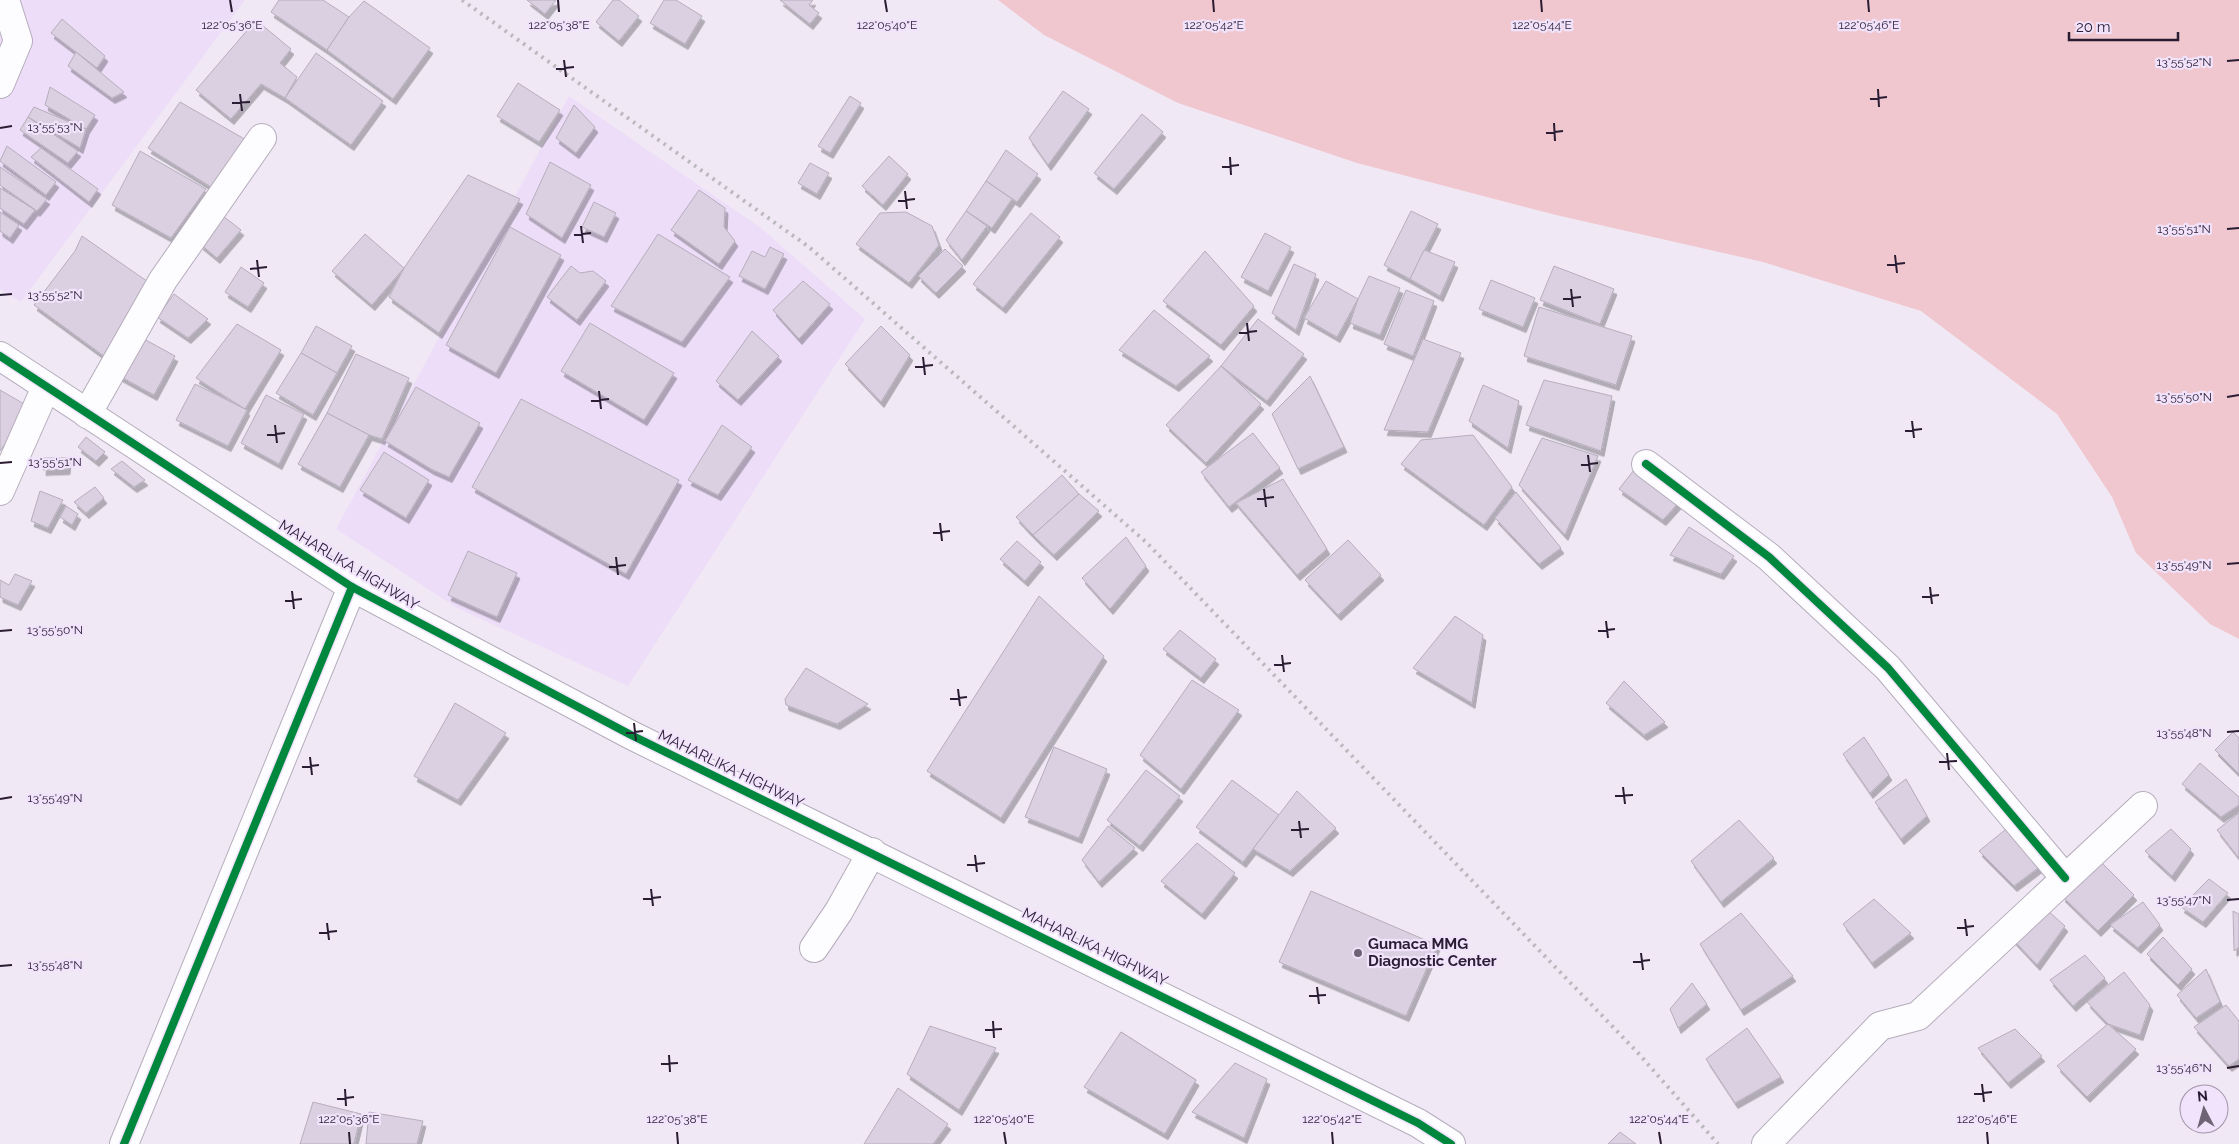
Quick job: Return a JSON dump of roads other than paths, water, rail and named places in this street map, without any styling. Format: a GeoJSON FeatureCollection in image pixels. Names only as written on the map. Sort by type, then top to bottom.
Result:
{"type":"FeatureCollection","features":[{"type":"Feature","properties":{"kind":"street"},"geometry":{"type":"LineString","coordinates":[[0,84],[18,41],[5,0]]}},
{"type":"Feature","properties":{"kind":"street"},"geometry":{"type":"LineString","coordinates":[[87,414],[163,280],[262,138]]}},
{"type":"Feature","properties":{"kind":"street","name":"MAHARLIKA HIGHWAY"},"geometry":{"type":"LineString","coordinates":[[0,356],[352,588],[631,735],[872,852],[1418,1123],[1451,1144]]}},
{"type":"Feature","properties":{"kind":"street"},"geometry":{"type":"LineString","coordinates":[[0,491],[46,387]]}},
{"type":"Feature","properties":{"kind":"street"},"geometry":{"type":"LineString","coordinates":[[1646,464],[1769,557],[1888,668],[2065,878]]}},
{"type":"Feature","properties":{"kind":"street"},"geometry":{"type":"LineString","coordinates":[[124,1144],[352,588]]}},
{"type":"Feature","properties":{"kind":"street"},"geometry":{"type":"LineString","coordinates":[[1766,1144],[1880,1026],[1918,1016],[2143,806]]}},
{"type":"Feature","properties":{"kind":"street"},"geometry":{"type":"LineString","coordinates":[[814,948],[839,911],[872,852]]}},
{"type":"Feature","properties":{"kind":"railway"},"geometry":{"type":"LineString","coordinates":[[462,0],[809,247],[1146,542],[1639,1054],[1718,1144]]}},
{"type":"Feature","properties":{"kind":"place","name":"Gumaca MMG Diagnostic Center"},"geometry":{"type":"Point","coordinates":[1358,953]}}]}
